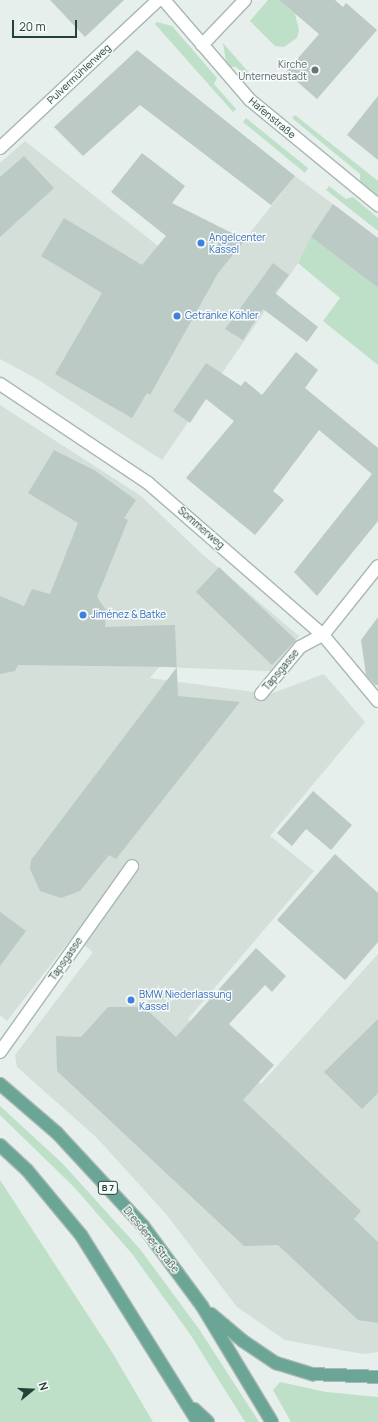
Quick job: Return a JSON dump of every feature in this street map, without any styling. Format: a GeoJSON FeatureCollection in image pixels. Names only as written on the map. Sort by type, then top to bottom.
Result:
{"type":"FeatureCollection","features":[{"type":"Feature","properties":{"kind":"main road","name":"Dresdener Straße"},"geometry":{"type":"LineString","coordinates":[[0,1084],[57,1133],[138,1221],[202,1306],[272,1422]]}},
{"type":"Feature","properties":{"kind":"main road"},"geometry":{"type":"LineString","coordinates":[[0,1145],[27,1170],[81,1235],[198,1422]]}},
{"type":"Feature","properties":{"kind":"main road"},"geometry":{"type":"LineString","coordinates":[[202,1306],[243,1341],[276,1362],[313,1374],[378,1377]]}},
{"type":"Feature","properties":{"kind":"main road"},"geometry":{"type":"LineString","coordinates":[[186,1401],[208,1422]]}},
{"type":"Feature","properties":{"kind":"street","name":"Pulvermühlenweg"},"geometry":{"type":"LineString","coordinates":[[0,148],[158,0]]}},
{"type":"Feature","properties":{"kind":"street","name":"Hafenstraße"},"geometry":{"type":"LineString","coordinates":[[164,0],[250,100],[378,205]]}},
{"type":"Feature","properties":{"kind":"street"},"geometry":{"type":"LineString","coordinates":[[202,45],[245,0]]}},
{"type":"Feature","properties":{"kind":"street","name":"Sommerweg"},"geometry":{"type":"LineString","coordinates":[[0,384],[148,483],[323,635],[378,701]]}},
{"type":"Feature","properties":{"kind":"street"},"geometry":{"type":"LineString","coordinates":[[323,635],[378,566]]}},
{"type":"Feature","properties":{"kind":"street","name":"Tapsgasse"},"geometry":{"type":"LineString","coordinates":[[261,694],[300,647],[323,635]]}},
{"type":"Feature","properties":{"kind":"street","name":"Tapsgasse"},"geometry":{"type":"LineString","coordinates":[[0,1052],[132,866]]}},
{"type":"Feature","properties":{"kind":"shaded area"},"geometry":{"type":"Polygon","coordinates":[[[25,141],[158,246],[186,210],[245,239],[295,176],[333,204],[298,263],[162,460],[37,379],[0,359],[0,163],[25,141]]]}},
{"type":"Feature","properties":{"kind":"shaded area","name":"BMW Niederlassung Kassel"},"geometry":{"type":"Polygon","coordinates":[[[0,405],[141,496],[201,553],[299,636],[271,671],[159,667],[150,678],[270,694],[324,674],[365,722],[270,836],[314,871],[188,1019],[261,1084],[378,954],[378,1352],[363,1354],[285,1340],[237,1307],[166,1214],[96,1137],[17,1067],[15,1055],[93,952],[73,936],[7,1021],[0,1015],[0,405]]]}},
{"type":"Feature","properties":{"kind":"green space"},"geometry":{"type":"Polygon","coordinates":[[[268,0],[279,0],[295,14],[299,30],[297,38],[284,47],[275,46],[250,21],[268,0]]]}},
{"type":"Feature","properties":{"kind":"green space"},"geometry":{"type":"Polygon","coordinates":[[[157,22],[172,26],[217,78],[214,84],[236,109],[233,112],[155,24],[157,22]]]}},
{"type":"Feature","properties":{"kind":"green space"},"geometry":{"type":"Polygon","coordinates":[[[223,43],[251,75],[248,78],[236,67],[227,67],[223,43]]]}},
{"type":"Feature","properties":{"kind":"green space"},"geometry":{"type":"Polygon","coordinates":[[[295,115],[378,181],[378,196],[360,182],[360,174],[292,118],[295,115]]]}},
{"type":"Feature","properties":{"kind":"green space"},"geometry":{"type":"Polygon","coordinates":[[[246,118],[308,168],[305,173],[243,122],[246,118]]]}},
{"type":"Feature","properties":{"kind":"green space"},"geometry":{"type":"Polygon","coordinates":[[[329,186],[346,199],[353,197],[378,218],[378,231],[326,190],[329,186]]]}},
{"type":"Feature","properties":{"kind":"green space"},"geometry":{"type":"Polygon","coordinates":[[[311,237],[378,288],[378,365],[323,321],[340,298],[298,263],[311,237]]]}},
{"type":"Feature","properties":{"kind":"green space"},"geometry":{"type":"Polygon","coordinates":[[[0,1106],[62,1163],[140,1249],[199,1329],[259,1422],[245,1422],[190,1334],[133,1255],[75,1188],[0,1115],[0,1106]]]}},
{"type":"Feature","properties":{"kind":"green space"},"geometry":{"type":"Polygon","coordinates":[[[0,1180],[112,1352],[153,1422],[0,1422],[0,1180]]]}},
{"type":"Feature","properties":{"kind":"green space"},"geometry":{"type":"Polygon","coordinates":[[[280,1382],[326,1392],[378,1397],[378,1422],[291,1422],[273,1390],[280,1382]]]}},
{"type":"Feature","properties":{"kind":"building"},"geometry":{"type":"Polygon","coordinates":[[[50,0],[124,0],[85,37],[50,0]]]}},
{"type":"Feature","properties":{"kind":"building"},"geometry":{"type":"Polygon","coordinates":[[[279,0],[335,0],[343,7],[346,3],[377,30],[317,99],[286,72],[319,34],[279,0]]]}},
{"type":"Feature","properties":{"kind":"building"},"geometry":{"type":"Polygon","coordinates":[[[137,50],[295,176],[271,205],[140,105],[83,156],[54,127],[137,50]]]}},
{"type":"Feature","properties":{"kind":"building"},"geometry":{"type":"Polygon","coordinates":[[[378,96],[378,160],[347,135],[378,96]]]}},
{"type":"Feature","properties":{"kind":"building"},"geometry":{"type":"Polygon","coordinates":[[[142,153],[185,186],[172,203],[245,240],[218,273],[150,395],[147,393],[132,418],[55,374],[102,293],[41,256],[64,218],[142,265],[166,236],[111,192],[142,153]]]}},
{"type":"Feature","properties":{"kind":"building"},"geometry":{"type":"Polygon","coordinates":[[[24,156],[54,188],[0,237],[0,177],[24,156]]]}},
{"type":"Feature","properties":{"kind":"building"},"geometry":{"type":"Polygon","coordinates":[[[333,204],[378,238],[378,288],[311,237],[333,204]]]}},
{"type":"Feature","properties":{"kind":"building"},"geometry":{"type":"Polygon","coordinates":[[[273,263],[289,275],[275,293],[318,327],[307,342],[263,309],[243,340],[225,329],[273,263]]]}},
{"type":"Feature","properties":{"kind":"building"},"geometry":{"type":"Polygon","coordinates":[[[296,352],[318,370],[305,388],[378,448],[378,521],[317,596],[294,572],[372,474],[319,430],[273,491],[284,500],[255,535],[186,478],[234,421],[206,399],[190,423],[173,411],[206,363],[241,386],[245,381],[262,395],[296,352]]]}},
{"type":"Feature","properties":{"kind":"building"},"geometry":{"type":"Polygon","coordinates":[[[54,450],[94,470],[136,500],[124,518],[128,520],[97,597],[106,610],[105,627],[175,625],[177,667],[18,665],[15,671],[0,674],[0,596],[24,606],[32,589],[50,594],[78,523],[28,493],[54,450]]]}},
{"type":"Feature","properties":{"kind":"building"},"geometry":{"type":"Polygon","coordinates":[[[219,567],[296,640],[272,665],[196,592],[219,567]]]}},
{"type":"Feature","properties":{"kind":"building"},"geometry":{"type":"Polygon","coordinates":[[[378,617],[378,685],[375,685],[366,675],[361,640],[378,617]]]}},
{"type":"Feature","properties":{"kind":"building"},"geometry":{"type":"Polygon","coordinates":[[[177,667],[178,696],[240,702],[116,859],[109,855],[80,891],[61,898],[40,891],[30,869],[31,860],[177,667]]]}},
{"type":"Feature","properties":{"kind":"building"},"geometry":{"type":"Polygon","coordinates":[[[313,791],[352,825],[331,850],[306,829],[292,846],[277,833],[313,791]]]}},
{"type":"Feature","properties":{"kind":"building"},"geometry":{"type":"Polygon","coordinates":[[[335,854],[378,893],[378,942],[345,980],[277,920],[335,854]]]}},
{"type":"Feature","properties":{"kind":"building"},"geometry":{"type":"Polygon","coordinates":[[[0,912],[26,931],[0,966],[0,912]]]}},
{"type":"Feature","properties":{"kind":"building"},"geometry":{"type":"Polygon","coordinates":[[[256,948],[286,976],[272,992],[265,985],[229,1024],[274,1065],[243,1100],[361,1211],[354,1219],[378,1242],[378,1323],[358,1320],[278,1245],[244,1246],[57,1071],[56,1036],[81,1037],[108,1007],[144,1007],[176,1037],[256,948]]]}},
{"type":"Feature","properties":{"kind":"building"},"geometry":{"type":"Polygon","coordinates":[[[378,1019],[378,1093],[362,1109],[324,1072],[378,1019]]]}},
{"type":"Feature","properties":{"kind":"place","name":"Kirche Unterneustadt"},"geometry":{"type":"Point","coordinates":[315,70]}},
{"type":"Feature","properties":{"kind":"place","name":"Angelcenter Kassel"},"geometry":{"type":"Point","coordinates":[201,243]}},
{"type":"Feature","properties":{"kind":"place","name":"Getränke Köhler"},"geometry":{"type":"Point","coordinates":[177,316]}},
{"type":"Feature","properties":{"kind":"place","name":"Jiménez & Batke"},"geometry":{"type":"Point","coordinates":[83,615]}},
{"type":"Feature","properties":{"kind":"place","name":"BMW Niederlassung Kassel"},"geometry":{"type":"Point","coordinates":[131,1000]}}]}
